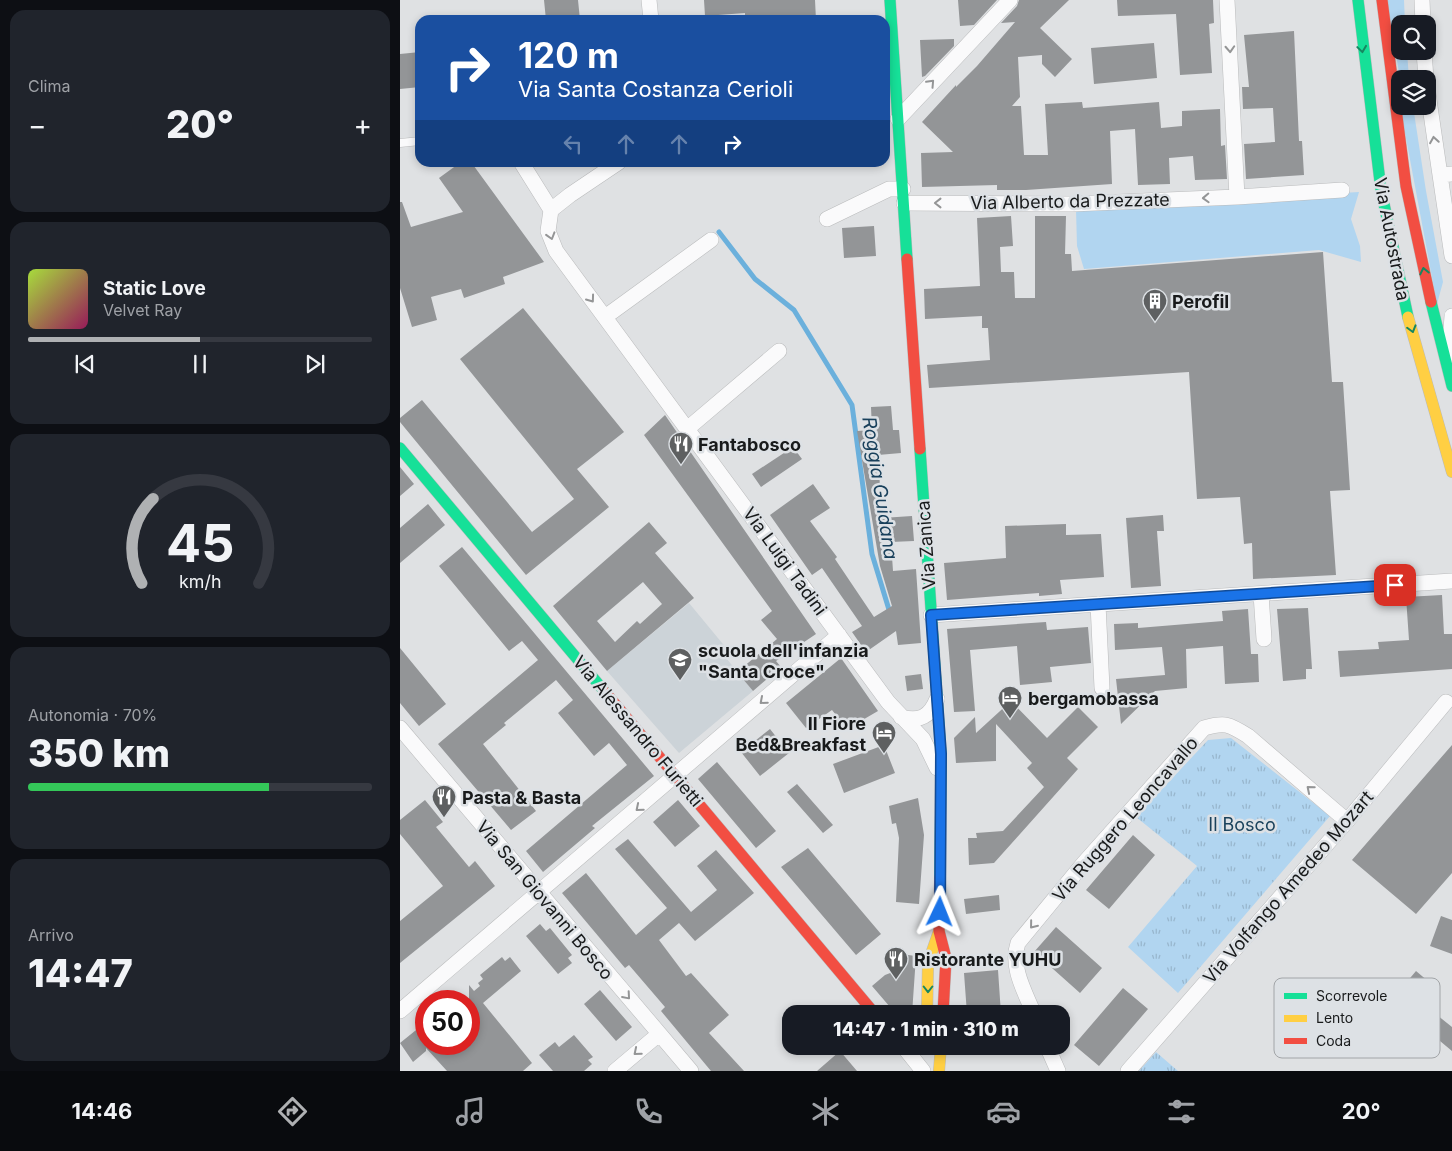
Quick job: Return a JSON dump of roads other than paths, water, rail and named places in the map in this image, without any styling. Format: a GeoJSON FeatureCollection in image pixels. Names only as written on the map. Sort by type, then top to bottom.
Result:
{"type":"FeatureCollection","features":[{"type":"Feature","properties":{"kind":"main road","name":"Via Zanica"},"geometry":{"type":"LineString","coordinates":[[890,0],[937,699],[941,782],[939,931],[946,958],[944,1005]]}},
{"type":"Feature","properties":{"kind":"main road","name":"Via Autostrada"},"geometry":{"type":"LineString","coordinates":[[1358,0],[1381,190],[1404,301],[1452,472]]}},
{"type":"Feature","properties":{"kind":"main road","name":"Via Autostrada"},"geometry":{"type":"LineString","coordinates":[[1382,0],[1406,186],[1428,291],[1450,379]]}},
{"type":"Feature","properties":{"kind":"main road","name":"Via Alessandro Furietti"},"geometry":{"type":"LineString","coordinates":[[400,448],[867,1005]]}},
{"type":"Feature","properties":{"kind":"main road","name":"Via Zanica"},"geometry":{"type":"LineString","coordinates":[[928,1005],[928,963],[939,931]]}},
{"type":"Feature","properties":{"kind":"main road"},"geometry":{"type":"LineString","coordinates":[[940,1071],[941,1055]]}},
{"type":"Feature","properties":{"kind":"street"},"geometry":{"type":"LineString","coordinates":[[649,0],[650,15]]}},
{"type":"Feature","properties":{"kind":"street"},"geometry":{"type":"LineString","coordinates":[[898,119],[1010,0]]}},
{"type":"Feature","properties":{"kind":"street"},"geometry":{"type":"LineString","coordinates":[[1227,0],[1237,197]]}},
{"type":"Feature","properties":{"kind":"street"},"geometry":{"type":"LineString","coordinates":[[1422,0],[1423,15]]}},
{"type":"Feature","properties":{"kind":"street"},"geometry":{"type":"LineString","coordinates":[[1433,115],[1446,175],[1452,256]]}},
{"type":"Feature","properties":{"kind":"street"},"geometry":{"type":"LineString","coordinates":[[524,167],[551,210],[611,167]]}},
{"type":"Feature","properties":{"kind":"street"},"geometry":{"type":"LineString","coordinates":[[827,219],[889,189],[903,196]]}},
{"type":"Feature","properties":{"kind":"street","name":"Via Alberto da Prezzate"},"geometry":{"type":"LineString","coordinates":[[903,196],[1072,204],[1237,197],[1342,190]]}},
{"type":"Feature","properties":{"kind":"street","name":"Via Luigi Tadini"},"geometry":{"type":"LineString","coordinates":[[551,210],[548,231],[556,251],[901,717],[923,739],[930,749],[941,782]]}},
{"type":"Feature","properties":{"kind":"street"},"geometry":{"type":"LineString","coordinates":[[605,317],[712,240]]}},
{"type":"Feature","properties":{"kind":"street","name":"Via Autostrada"},"geometry":{"type":"LineString","coordinates":[[1450,379],[1452,316]]}},
{"type":"Feature","properties":{"kind":"street"},"geometry":{"type":"LineString","coordinates":[[687,429],[779,351]]}},
{"type":"Feature","properties":{"kind":"street"},"geometry":{"type":"LineString","coordinates":[[931,615],[1452,581]]}},
{"type":"Feature","properties":{"kind":"street"},"geometry":{"type":"LineString","coordinates":[[1261,594],[1264,639]]}},
{"type":"Feature","properties":{"kind":"street"},"geometry":{"type":"LineString","coordinates":[[1098,604],[1102,688]]}},
{"type":"Feature","properties":{"kind":"street"},"geometry":{"type":"LineString","coordinates":[[400,1010],[840,635]]}},
{"type":"Feature","properties":{"kind":"street"},"geometry":{"type":"LineString","coordinates":[[901,717],[915,720],[922,718],[933,708],[937,699]]}},
{"type":"Feature","properties":{"kind":"street","name":"Via Volfango Amedeo Mozart"},"geometry":{"type":"LineString","coordinates":[[1128,1071],[1347,821],[1446,702]]}},
{"type":"Feature","properties":{"kind":"street","name":"Via Ruggero Leoncavallo"},"geometry":{"type":"LineString","coordinates":[[1031,1005],[1017,970],[1014,954],[1018,943],[1083,864],[1204,728],[1221,723],[1232,726],[1248,736],[1347,821]]}},
{"type":"Feature","properties":{"kind":"street","name":"Via San Giovanni Bosco"},"geometry":{"type":"LineString","coordinates":[[400,728],[538,893],[691,1071]]}},
{"type":"Feature","properties":{"kind":"street"},"geometry":{"type":"LineString","coordinates":[[615,1071],[659,1034]]}},
{"type":"Feature","properties":{"kind":"street"},"geometry":{"type":"LineString","coordinates":[[912,1055],[922,1064],[932,1055]]}},
{"type":"Feature","properties":{"kind":"street"},"geometry":{"type":"LineString","coordinates":[[1051,1055],[1058,1071]]}},
{"type":"Feature","properties":{"kind":"lane"},"geometry":{"type":"LineString","coordinates":[[400,142],[415,140]]}},
{"type":"Feature","properties":{"kind":"waterway","name":"Roggia Guidana"},"geometry":{"type":"LineString","coordinates":[[719,232],[755,279],[794,310],[852,405],[872,554],[890,613]]}},
{"type":"Feature","properties":{"kind":"place","name":"Perofil"},"geometry":{"type":"Point","coordinates":[1155,322]}},
{"type":"Feature","properties":{"kind":"place","name":"Fantabosco"},"geometry":{"type":"Point","coordinates":[681,465]}},
{"type":"Feature","properties":{"kind":"place","name":"scuola dell'infanzia \"Santa Croce\""},"geometry":{"type":"Point","coordinates":[680,681]}},
{"type":"Feature","properties":{"kind":"place","name":"bergamobassa"},"geometry":{"type":"Point","coordinates":[1010,719]}},
{"type":"Feature","properties":{"kind":"place","name":"Il Fiore Bed&Breakfast"},"geometry":{"type":"Point","coordinates":[884,754]}},
{"type":"Feature","properties":{"kind":"place","name":"Pasta & Basta"},"geometry":{"type":"Point","coordinates":[444,818]}},
{"type":"Feature","properties":{"kind":"place","name":"Ristorante YUHU"},"geometry":{"type":"Point","coordinates":[896,980]}},
{"type":"Feature","properties":{"kind":"park label","name":"Il Bosco"},"geometry":{"type":"Point","coordinates":[1242,824]}}]}
